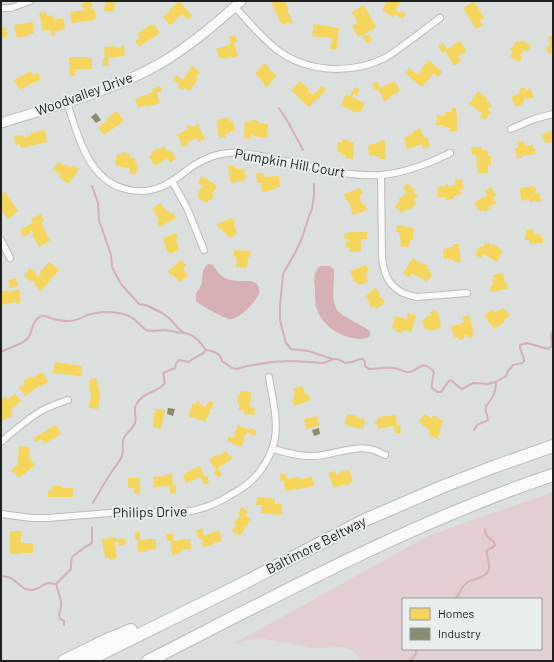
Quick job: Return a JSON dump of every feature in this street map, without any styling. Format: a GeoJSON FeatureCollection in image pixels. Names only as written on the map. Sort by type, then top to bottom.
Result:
{"type":"FeatureCollection","features":[{"type":"Feature","properties":{"kind":"highway","name":"Baltimore Beltway"},"geometry":{"type":"LineString","coordinates":[[86,661],[238,586],[365,520],[459,480],[553,446]]}},
{"type":"Feature","properties":{"kind":"highway","name":"Baltimore Beltway"},"geometry":{"type":"LineString","coordinates":[[148,661],[276,596],[412,530],[480,502],[553,475]]}},
{"type":"Feature","properties":{"kind":"highway"},"geometry":{"type":"LineString","coordinates":[[64,661],[107,640],[238,586]]}},
{"type":"Feature","properties":{"kind":"highway"},"geometry":{"type":"LineString","coordinates":[[162,661],[266,606],[276,596]]}},
{"type":"Feature","properties":{"kind":"street"},"geometry":{"type":"LineString","coordinates":[[1,8],[11,8],[30,1]]}},
{"type":"Feature","properties":{"kind":"street"},"geometry":{"type":"LineString","coordinates":[[238,4],[264,37],[280,51],[289,57],[309,65],[320,68],[334,69],[348,69],[366,65],[385,58],[440,18]]}},
{"type":"Feature","properties":{"kind":"street","name":"Woodvalley Drive"},"geometry":{"type":"LineString","coordinates":[[1,123],[67,102],[135,77],[185,48],[238,4]]}},
{"type":"Feature","properties":{"kind":"street","name":"Pumpkin Hill Court"},"geometry":{"type":"LineString","coordinates":[[67,102],[82,145],[96,170],[113,184],[130,190],[152,190],[172,181],[206,158],[228,153],[249,154],[348,174],[381,175],[399,172],[431,163],[450,153]]}},
{"type":"Feature","properties":{"kind":"street"},"geometry":{"type":"LineString","coordinates":[[511,129],[534,119],[553,114]]}},
{"type":"Feature","properties":{"kind":"street"},"geometry":{"type":"LineString","coordinates":[[381,175],[382,265],[388,280],[395,287],[410,296],[417,297],[467,293]]}},
{"type":"Feature","properties":{"kind":"street"},"geometry":{"type":"LineString","coordinates":[[172,181],[187,208],[204,250]]}},
{"type":"Feature","properties":{"kind":"street"},"geometry":{"type":"LineString","coordinates":[[1,240],[10,258]]}},
{"type":"Feature","properties":{"kind":"street","name":"Philips Drive"},"geometry":{"type":"LineString","coordinates":[[1,514],[32,518],[48,518],[104,513],[171,513],[196,511],[216,504],[246,485],[256,476],[267,461],[275,439],[276,418],[269,377]]}},
{"type":"Feature","properties":{"kind":"street"},"geometry":{"type":"LineString","coordinates":[[1,442],[42,410],[54,404],[68,400]]}},
{"type":"Feature","properties":{"kind":"street"},"geometry":{"type":"LineString","coordinates":[[272,449],[301,456],[313,456],[327,455],[363,448],[385,455]]}},
{"type":"Feature","properties":{"kind":"shaded area"},"geometry":{"type":"Polygon","coordinates":[[[208,264],[213,265],[224,278],[238,281],[251,281],[257,284],[259,290],[258,296],[239,316],[229,319],[208,309],[196,301],[196,293],[202,282],[203,271],[208,264]]]}},
{"type":"Feature","properties":{"kind":"shaded area"},"geometry":{"type":"Polygon","coordinates":[[[320,266],[330,266],[334,270],[333,294],[337,309],[345,316],[370,331],[370,336],[361,339],[346,337],[336,332],[323,320],[317,310],[314,283],[316,271],[320,266]]]}},
{"type":"Feature","properties":{"kind":"shaded area"},"geometry":{"type":"Polygon","coordinates":[[[553,492],[553,661],[362,661],[352,650],[343,647],[315,648],[259,638],[233,644],[430,535],[553,492]]]}},
{"type":"Feature","properties":{"kind":"building: Homes"},"geometry":{"type":"Polygon","coordinates":[[[86,1],[89,1],[93,5],[90,8],[94,9],[94,11],[95,10],[95,20],[72,23],[70,12],[86,10],[81,5],[86,1]]]}},
{"type":"Feature","properties":{"kind":"building: Homes"},"geometry":{"type":"Polygon","coordinates":[[[105,1],[115,1],[114,12],[104,11],[105,1]]]}},
{"type":"Feature","properties":{"kind":"building: Homes"},"geometry":{"type":"Polygon","coordinates":[[[179,1],[192,16],[187,20],[183,14],[170,25],[163,17],[179,1]]]}},
{"type":"Feature","properties":{"kind":"building: Homes"},"geometry":{"type":"Polygon","coordinates":[[[282,1],[283,3],[285,2],[293,23],[291,24],[290,22],[282,25],[271,3],[282,1]]]}},
{"type":"Feature","properties":{"kind":"building: Homes"},"geometry":{"type":"Polygon","coordinates":[[[387,1],[401,1],[396,10],[400,13],[402,11],[406,14],[403,19],[395,14],[393,17],[382,10],[387,1]]]}},
{"type":"Feature","properties":{"kind":"building: Homes"},"geometry":{"type":"Polygon","coordinates":[[[472,2],[475,3],[484,18],[480,20],[483,25],[476,29],[463,8],[472,2]]]}},
{"type":"Feature","properties":{"kind":"building: Homes"},"geometry":{"type":"Polygon","coordinates":[[[364,5],[376,27],[364,34],[366,36],[369,34],[372,41],[367,44],[362,35],[358,37],[352,26],[358,23],[352,12],[364,5]]]}},
{"type":"Feature","properties":{"kind":"building: Homes"},"geometry":{"type":"Polygon","coordinates":[[[46,12],[47,16],[53,15],[53,20],[63,18],[65,28],[63,30],[54,31],[55,35],[51,36],[50,30],[43,31],[39,13],[46,12]]]}},
{"type":"Feature","properties":{"kind":"building: Homes"},"geometry":{"type":"Polygon","coordinates":[[[33,22],[34,34],[17,38],[14,25],[33,22]]]}},
{"type":"Feature","properties":{"kind":"building: Homes"},"geometry":{"type":"Polygon","coordinates":[[[151,24],[153,26],[154,24],[160,33],[139,47],[135,41],[140,38],[137,34],[151,24]]]}},
{"type":"Feature","properties":{"kind":"building: Homes"},"geometry":{"type":"Polygon","coordinates":[[[314,24],[339,28],[337,49],[330,49],[332,38],[312,36],[314,24]]]}},
{"type":"Feature","properties":{"kind":"building: Homes"},"geometry":{"type":"Polygon","coordinates":[[[6,27],[7,37],[1,38],[1,28],[6,27]]]}},
{"type":"Feature","properties":{"kind":"building: Homes"},"geometry":{"type":"Polygon","coordinates":[[[235,35],[237,42],[234,43],[238,56],[223,59],[222,57],[219,58],[216,49],[231,44],[229,37],[235,35]]]}},
{"type":"Feature","properties":{"kind":"building: Homes"},"geometry":{"type":"Polygon","coordinates":[[[553,35],[553,53],[548,54],[546,47],[550,46],[548,37],[553,35]]]}},
{"type":"Feature","properties":{"kind":"building: Homes"},"geometry":{"type":"Polygon","coordinates":[[[522,40],[531,46],[527,52],[524,50],[520,56],[522,57],[519,62],[510,57],[513,52],[510,50],[517,41],[520,42],[522,40]]]}},
{"type":"Feature","properties":{"kind":"building: Homes"},"geometry":{"type":"Polygon","coordinates":[[[460,41],[466,52],[458,56],[461,61],[454,66],[445,51],[442,53],[438,46],[443,43],[447,49],[460,41]]]}},
{"type":"Feature","properties":{"kind":"building: Homes"},"geometry":{"type":"Polygon","coordinates":[[[121,45],[124,45],[125,56],[108,58],[109,66],[103,66],[103,58],[105,58],[104,47],[115,46],[115,48],[122,47],[121,45]]]}},
{"type":"Feature","properties":{"kind":"building: Homes"},"geometry":{"type":"Polygon","coordinates":[[[69,57],[90,57],[90,59],[92,59],[92,69],[75,69],[75,76],[70,76],[69,57]]]}},
{"type":"Feature","properties":{"kind":"building: Homes"},"geometry":{"type":"Polygon","coordinates":[[[429,60],[442,72],[438,77],[434,73],[422,87],[405,73],[409,68],[418,75],[429,60]]]}},
{"type":"Feature","properties":{"kind":"building: Homes"},"geometry":{"type":"Polygon","coordinates":[[[264,63],[269,67],[268,69],[277,75],[267,87],[255,74],[264,63]]]}},
{"type":"Feature","properties":{"kind":"building: Homes"},"geometry":{"type":"Polygon","coordinates":[[[192,66],[200,72],[196,78],[198,79],[190,91],[184,88],[182,90],[178,87],[180,84],[173,80],[176,75],[183,80],[192,66]]]}},
{"type":"Feature","properties":{"kind":"building: Homes"},"geometry":{"type":"Polygon","coordinates":[[[31,71],[33,75],[38,73],[41,79],[20,90],[14,80],[31,71]]]}},
{"type":"Feature","properties":{"kind":"building: Homes"},"geometry":{"type":"Polygon","coordinates":[[[300,81],[313,95],[322,86],[326,90],[309,107],[291,90],[300,81]]]}},
{"type":"Feature","properties":{"kind":"building: Homes"},"geometry":{"type":"Polygon","coordinates":[[[377,81],[380,88],[395,81],[399,92],[390,96],[391,98],[384,101],[378,89],[375,91],[372,84],[377,81]]]}},
{"type":"Feature","properties":{"kind":"building: Homes"},"geometry":{"type":"Polygon","coordinates":[[[160,86],[162,91],[157,93],[160,103],[138,108],[135,99],[153,92],[152,89],[160,86]]]}},
{"type":"Feature","properties":{"kind":"building: Homes"},"geometry":{"type":"Polygon","coordinates":[[[355,87],[360,89],[357,96],[354,94],[352,97],[365,103],[360,112],[358,111],[357,113],[341,105],[346,94],[350,96],[355,87]]]}},
{"type":"Feature","properties":{"kind":"building: Homes"},"geometry":{"type":"Polygon","coordinates":[[[524,87],[526,90],[530,88],[534,97],[523,99],[523,104],[516,107],[511,97],[520,93],[520,89],[524,87]]]}},
{"type":"Feature","properties":{"kind":"building: Homes"},"geometry":{"type":"Polygon","coordinates":[[[478,91],[488,99],[486,101],[492,105],[488,110],[491,112],[485,120],[480,117],[482,113],[469,104],[478,91]]]}},
{"type":"Feature","properties":{"kind":"building: Homes"},"geometry":{"type":"Polygon","coordinates":[[[452,107],[456,108],[457,131],[450,131],[450,128],[444,127],[444,125],[436,125],[437,115],[445,116],[445,112],[452,112],[452,107]]]}},
{"type":"Feature","properties":{"kind":"building: Homes"},"geometry":{"type":"Polygon","coordinates":[[[117,111],[124,121],[104,135],[98,127],[117,111]]]}},
{"type":"Feature","properties":{"kind":"building: Homes"},"geometry":{"type":"Polygon","coordinates":[[[229,118],[230,121],[233,121],[235,131],[225,134],[226,137],[219,138],[217,119],[229,118]]]}},
{"type":"Feature","properties":{"kind":"building: Homes"},"geometry":{"type":"Polygon","coordinates":[[[252,120],[259,121],[259,123],[268,124],[267,138],[253,136],[253,134],[251,134],[251,139],[244,138],[245,121],[252,122],[252,120]]]}},
{"type":"Feature","properties":{"kind":"building: Homes"},"geometry":{"type":"Polygon","coordinates":[[[198,124],[205,139],[198,142],[197,138],[187,142],[189,145],[183,147],[177,134],[188,130],[187,126],[191,125],[192,127],[198,124]]]}},
{"type":"Feature","properties":{"kind":"building: Homes"},"geometry":{"type":"Polygon","coordinates":[[[420,128],[424,138],[427,137],[430,147],[423,149],[422,144],[407,149],[404,138],[420,128]]]}},
{"type":"Feature","properties":{"kind":"building: Homes"},"geometry":{"type":"Polygon","coordinates":[[[45,130],[47,142],[21,148],[20,144],[15,145],[14,136],[31,136],[30,133],[45,130]]]}},
{"type":"Feature","properties":{"kind":"building: Homes"},"geometry":{"type":"Polygon","coordinates":[[[553,130],[553,142],[545,143],[542,134],[553,130]]]}},
{"type":"Feature","properties":{"kind":"building: Homes"},"geometry":{"type":"Polygon","coordinates":[[[342,139],[354,143],[353,159],[345,158],[346,155],[342,155],[342,153],[337,152],[338,142],[342,143],[342,139]]]}},
{"type":"Feature","properties":{"kind":"building: Homes"},"geometry":{"type":"Polygon","coordinates":[[[384,140],[386,159],[379,159],[379,156],[376,157],[375,155],[369,156],[368,145],[384,140]]]}},
{"type":"Feature","properties":{"kind":"building: Homes"},"geometry":{"type":"Polygon","coordinates":[[[524,141],[525,146],[533,145],[535,154],[517,158],[515,148],[518,148],[517,142],[524,141]]]}},
{"type":"Feature","properties":{"kind":"building: Homes"},"geometry":{"type":"Polygon","coordinates":[[[164,146],[168,152],[171,150],[176,159],[170,163],[168,158],[155,166],[149,157],[152,154],[151,152],[158,148],[159,150],[164,146]]]}},
{"type":"Feature","properties":{"kind":"building: Homes"},"geometry":{"type":"Polygon","coordinates":[[[471,147],[481,147],[482,150],[487,150],[488,156],[491,156],[491,165],[488,165],[488,173],[478,173],[476,154],[472,155],[471,147]]]}},
{"type":"Feature","properties":{"kind":"building: Homes"},"geometry":{"type":"Polygon","coordinates":[[[122,152],[130,154],[130,157],[136,159],[135,164],[138,165],[135,175],[129,173],[130,168],[115,165],[117,154],[121,155],[122,152]]]}},
{"type":"Feature","properties":{"kind":"building: Homes"},"geometry":{"type":"Polygon","coordinates":[[[58,162],[69,167],[73,165],[79,169],[69,183],[59,177],[60,174],[53,170],[58,162]]]}},
{"type":"Feature","properties":{"kind":"building: Homes"},"geometry":{"type":"Polygon","coordinates":[[[228,166],[235,166],[235,169],[239,168],[239,170],[245,169],[246,180],[231,183],[228,166]]]}},
{"type":"Feature","properties":{"kind":"building: Homes"},"geometry":{"type":"Polygon","coordinates":[[[256,173],[263,173],[264,177],[279,176],[280,187],[262,192],[261,183],[257,183],[256,173]]]}},
{"type":"Feature","properties":{"kind":"building: Homes"},"geometry":{"type":"Polygon","coordinates":[[[202,176],[217,186],[212,194],[214,196],[207,203],[197,197],[199,193],[198,191],[203,186],[198,183],[202,176]]]}},
{"type":"Feature","properties":{"kind":"building: Homes"},"geometry":{"type":"Polygon","coordinates":[[[462,179],[463,189],[460,189],[461,195],[454,196],[454,199],[446,200],[446,197],[438,197],[437,187],[448,184],[448,186],[456,185],[455,180],[462,179]]]}},
{"type":"Feature","properties":{"kind":"building: Homes"},"geometry":{"type":"Polygon","coordinates":[[[407,183],[415,190],[413,192],[418,196],[413,201],[416,203],[410,210],[408,208],[402,213],[395,207],[400,200],[400,197],[401,198],[407,192],[403,189],[407,183]]]}},
{"type":"Feature","properties":{"kind":"building: Homes"},"geometry":{"type":"Polygon","coordinates":[[[533,186],[537,189],[535,194],[540,194],[541,202],[535,202],[534,200],[533,202],[529,202],[529,199],[521,201],[520,188],[533,186]]]}},
{"type":"Feature","properties":{"kind":"building: Homes"},"geometry":{"type":"Polygon","coordinates":[[[491,187],[496,196],[493,197],[496,203],[484,212],[483,210],[480,212],[474,203],[487,195],[485,191],[491,187]]]}},
{"type":"Feature","properties":{"kind":"building: Homes"},"geometry":{"type":"Polygon","coordinates":[[[360,188],[363,194],[359,196],[363,205],[365,204],[367,210],[353,215],[348,200],[346,201],[344,194],[360,188]]]}},
{"type":"Feature","properties":{"kind":"building: Homes"},"geometry":{"type":"Polygon","coordinates":[[[5,192],[18,211],[8,219],[1,209],[1,194],[5,192]]]}},
{"type":"Feature","properties":{"kind":"building: Homes"},"geometry":{"type":"Polygon","coordinates":[[[161,203],[167,212],[169,211],[170,214],[173,213],[176,218],[160,227],[157,222],[159,220],[153,208],[161,203]]]}},
{"type":"Feature","properties":{"kind":"building: Homes"},"geometry":{"type":"Polygon","coordinates":[[[41,214],[44,221],[41,223],[50,241],[39,247],[32,234],[34,233],[32,230],[30,231],[31,233],[23,237],[20,230],[33,223],[31,219],[41,214]]]}},
{"type":"Feature","properties":{"kind":"building: Homes"},"geometry":{"type":"Polygon","coordinates":[[[232,218],[235,223],[234,225],[237,234],[228,238],[227,234],[226,235],[225,232],[224,233],[222,229],[220,230],[217,224],[232,218]]]}},
{"type":"Feature","properties":{"kind":"building: Homes"},"geometry":{"type":"Polygon","coordinates":[[[397,225],[414,229],[413,240],[410,240],[409,247],[400,246],[401,239],[399,232],[396,232],[397,225]]]}},
{"type":"Feature","properties":{"kind":"building: Homes"},"geometry":{"type":"Polygon","coordinates":[[[533,229],[533,235],[541,234],[543,243],[529,244],[529,240],[525,240],[526,230],[533,229]]]}},
{"type":"Feature","properties":{"kind":"building: Homes"},"geometry":{"type":"Polygon","coordinates":[[[349,232],[367,232],[367,239],[361,239],[361,252],[349,252],[349,248],[346,248],[346,242],[349,242],[349,239],[346,239],[344,235],[349,232]]]}},
{"type":"Feature","properties":{"kind":"building: Homes"},"geometry":{"type":"Polygon","coordinates":[[[176,233],[179,250],[170,254],[168,251],[167,252],[163,238],[176,233]]]}},
{"type":"Feature","properties":{"kind":"building: Homes"},"geometry":{"type":"Polygon","coordinates":[[[486,242],[492,246],[493,244],[503,251],[497,262],[484,254],[481,258],[475,255],[480,246],[483,247],[486,242]]]}},
{"type":"Feature","properties":{"kind":"building: Homes"},"geometry":{"type":"Polygon","coordinates":[[[453,244],[459,245],[461,262],[454,262],[454,260],[448,258],[444,259],[443,249],[453,247],[453,244]]]}},
{"type":"Feature","properties":{"kind":"building: Homes"},"geometry":{"type":"Polygon","coordinates":[[[234,250],[250,251],[251,253],[250,257],[248,258],[247,268],[236,267],[236,257],[233,256],[234,250]]]}},
{"type":"Feature","properties":{"kind":"building: Homes"},"geometry":{"type":"Polygon","coordinates":[[[413,258],[428,266],[427,268],[432,274],[427,282],[412,273],[409,277],[403,273],[413,258]]]}},
{"type":"Feature","properties":{"kind":"building: Homes"},"geometry":{"type":"Polygon","coordinates":[[[181,260],[186,265],[183,269],[188,276],[180,282],[168,272],[181,260]]]}},
{"type":"Feature","properties":{"kind":"building: Homes"},"geometry":{"type":"Polygon","coordinates":[[[49,262],[59,270],[41,291],[34,284],[36,282],[33,280],[32,282],[24,276],[30,268],[37,273],[35,275],[38,277],[41,274],[40,272],[49,262]]]}},
{"type":"Feature","properties":{"kind":"building: Homes"},"geometry":{"type":"Polygon","coordinates":[[[366,265],[369,271],[366,272],[366,279],[368,282],[358,285],[356,281],[354,282],[350,271],[366,265]]]}},
{"type":"Feature","properties":{"kind":"building: Homes"},"geometry":{"type":"Polygon","coordinates":[[[503,273],[505,283],[507,283],[508,288],[491,292],[490,286],[493,285],[493,275],[503,273]]]}},
{"type":"Feature","properties":{"kind":"building: Homes"},"geometry":{"type":"Polygon","coordinates":[[[16,278],[18,286],[10,288],[8,280],[16,278]]]}},
{"type":"Feature","properties":{"kind":"building: Homes"},"geometry":{"type":"Polygon","coordinates":[[[375,288],[380,293],[379,296],[385,302],[377,309],[374,306],[372,308],[368,303],[370,302],[365,297],[375,288]]]}},
{"type":"Feature","properties":{"kind":"building: Homes"},"geometry":{"type":"Polygon","coordinates":[[[19,289],[21,303],[16,304],[15,302],[1,305],[1,292],[9,290],[9,292],[19,289]]]}},
{"type":"Feature","properties":{"kind":"building: Homes"},"geometry":{"type":"Polygon","coordinates":[[[504,308],[510,316],[503,320],[505,322],[494,329],[484,315],[493,309],[495,313],[504,308]]]}},
{"type":"Feature","properties":{"kind":"building: Homes"},"geometry":{"type":"Polygon","coordinates":[[[437,310],[441,327],[430,331],[429,329],[425,329],[422,320],[431,315],[430,312],[437,310]]]}},
{"type":"Feature","properties":{"kind":"building: Homes"},"geometry":{"type":"Polygon","coordinates":[[[408,313],[416,315],[411,332],[402,330],[401,333],[395,331],[396,329],[392,328],[395,316],[407,319],[408,313]]]}},
{"type":"Feature","properties":{"kind":"building: Homes"},"geometry":{"type":"Polygon","coordinates":[[[469,315],[474,333],[472,333],[472,338],[464,335],[465,338],[459,340],[458,337],[454,338],[451,326],[464,323],[462,317],[469,315]]]}},
{"type":"Feature","properties":{"kind":"building: Homes"},"geometry":{"type":"Polygon","coordinates":[[[55,362],[82,366],[81,376],[53,373],[55,362]]]}},
{"type":"Feature","properties":{"kind":"building: Homes"},"geometry":{"type":"Polygon","coordinates":[[[42,372],[48,382],[40,387],[39,386],[25,396],[19,387],[25,384],[23,381],[42,372]]]}},
{"type":"Feature","properties":{"kind":"building: Homes"},"geometry":{"type":"Polygon","coordinates":[[[96,378],[100,392],[98,409],[89,408],[91,395],[89,380],[96,378]]]}},
{"type":"Feature","properties":{"kind":"building: Homes"},"geometry":{"type":"Polygon","coordinates":[[[302,386],[310,399],[309,401],[294,406],[292,400],[294,399],[293,396],[295,395],[293,389],[302,386]]]}},
{"type":"Feature","properties":{"kind":"building: Homes"},"geometry":{"type":"Polygon","coordinates":[[[240,391],[251,392],[250,407],[255,408],[254,415],[244,414],[244,411],[239,410],[239,404],[237,403],[240,391]]]}},
{"type":"Feature","properties":{"kind":"building: Homes"},"geometry":{"type":"Polygon","coordinates":[[[15,394],[21,401],[9,411],[12,409],[12,417],[10,418],[8,417],[11,414],[3,421],[1,419],[1,400],[6,396],[8,399],[15,394]]]}},
{"type":"Feature","properties":{"kind":"building: Homes"},"geometry":{"type":"Polygon","coordinates":[[[197,401],[200,402],[199,404],[206,407],[209,401],[214,403],[205,422],[188,416],[193,403],[196,404],[197,401]]]}},
{"type":"Feature","properties":{"kind":"building: Homes"},"geometry":{"type":"Polygon","coordinates":[[[155,409],[165,410],[161,429],[153,427],[155,409]]]}},
{"type":"Feature","properties":{"kind":"building: Homes"},"geometry":{"type":"Polygon","coordinates":[[[347,414],[357,416],[356,418],[365,419],[363,429],[345,425],[347,414]]]}},
{"type":"Feature","properties":{"kind":"building: Homes"},"geometry":{"type":"Polygon","coordinates":[[[424,414],[432,418],[433,415],[443,421],[437,439],[428,434],[430,431],[419,422],[424,414]]]}},
{"type":"Feature","properties":{"kind":"building: Homes"},"geometry":{"type":"Polygon","coordinates":[[[396,415],[397,426],[400,425],[401,433],[395,433],[394,427],[392,426],[378,429],[378,424],[375,425],[375,422],[379,418],[378,417],[396,415]]]}},
{"type":"Feature","properties":{"kind":"building: Homes"},"geometry":{"type":"Polygon","coordinates":[[[317,416],[319,426],[306,429],[304,419],[317,416]]]}},
{"type":"Feature","properties":{"kind":"building: Homes"},"geometry":{"type":"Polygon","coordinates":[[[56,425],[61,434],[44,444],[41,439],[36,442],[33,438],[56,425]]]}},
{"type":"Feature","properties":{"kind":"building: Homes"},"geometry":{"type":"Polygon","coordinates":[[[238,425],[249,430],[250,428],[257,431],[254,436],[247,432],[241,447],[227,441],[229,436],[234,438],[238,425]]]}},
{"type":"Feature","properties":{"kind":"building: Homes"},"geometry":{"type":"Polygon","coordinates":[[[19,446],[30,447],[29,458],[35,465],[19,478],[11,470],[18,464],[17,463],[19,461],[19,446]]]}},
{"type":"Feature","properties":{"kind":"building: Homes"},"geometry":{"type":"Polygon","coordinates":[[[226,451],[232,459],[218,468],[222,475],[218,478],[214,472],[216,470],[209,460],[226,451]]]}},
{"type":"Feature","properties":{"kind":"building: Homes"},"geometry":{"type":"Polygon","coordinates":[[[200,466],[204,477],[207,476],[209,483],[204,485],[201,477],[186,483],[183,474],[200,466]]]}},
{"type":"Feature","properties":{"kind":"building: Homes"},"geometry":{"type":"Polygon","coordinates":[[[343,470],[343,472],[349,470],[353,481],[345,486],[344,484],[334,488],[328,473],[335,471],[336,475],[343,470]]]}},
{"type":"Feature","properties":{"kind":"building: Homes"},"geometry":{"type":"Polygon","coordinates":[[[172,474],[173,486],[176,485],[176,493],[170,494],[170,486],[154,487],[153,477],[172,474]]]}},
{"type":"Feature","properties":{"kind":"building: Homes"},"geometry":{"type":"Polygon","coordinates":[[[280,474],[286,474],[287,479],[312,477],[314,486],[285,491],[284,481],[281,482],[280,474]]]}},
{"type":"Feature","properties":{"kind":"building: Homes"},"geometry":{"type":"Polygon","coordinates":[[[128,478],[140,478],[140,494],[134,494],[134,488],[128,488],[128,478]]]}},
{"type":"Feature","properties":{"kind":"building: Homes"},"geometry":{"type":"Polygon","coordinates":[[[52,486],[73,488],[73,497],[48,497],[48,491],[52,490],[52,486]]]}},
{"type":"Feature","properties":{"kind":"building: Homes"},"geometry":{"type":"Polygon","coordinates":[[[257,497],[275,499],[275,504],[282,504],[282,515],[261,513],[262,505],[256,505],[257,497]]]}},
{"type":"Feature","properties":{"kind":"building: Homes"},"geometry":{"type":"Polygon","coordinates":[[[242,507],[248,511],[245,515],[251,519],[240,536],[232,531],[236,525],[234,523],[240,515],[238,513],[242,507]]]}},
{"type":"Feature","properties":{"kind":"building: Homes"},"geometry":{"type":"Polygon","coordinates":[[[202,528],[204,536],[209,533],[219,531],[222,541],[204,547],[201,543],[203,542],[202,539],[199,539],[196,530],[202,528]]]}},
{"type":"Feature","properties":{"kind":"building: Homes"},"geometry":{"type":"Polygon","coordinates":[[[10,531],[21,531],[21,543],[33,543],[33,553],[10,554],[10,531]]]}},
{"type":"Feature","properties":{"kind":"building: Homes"},"geometry":{"type":"Polygon","coordinates":[[[135,532],[140,532],[140,540],[156,539],[156,549],[138,552],[138,540],[135,540],[135,532]]]}},
{"type":"Feature","properties":{"kind":"building: Homes"},"geometry":{"type":"Polygon","coordinates":[[[166,534],[173,534],[173,541],[190,539],[191,549],[182,550],[180,554],[172,555],[171,541],[167,541],[166,534]]]}},
{"type":"Feature","properties":{"kind":"building: Homes"},"geometry":{"type":"Polygon","coordinates":[[[116,537],[116,540],[125,538],[126,544],[119,546],[118,542],[115,542],[114,540],[117,557],[109,560],[109,558],[105,558],[102,539],[116,537]]]}},
{"type":"Feature","properties":{"kind":"building: Industry"},"geometry":{"type":"Polygon","coordinates":[[[96,113],[101,120],[96,123],[91,117],[96,113]]]}},
{"type":"Feature","properties":{"kind":"building: Industry"},"geometry":{"type":"Polygon","coordinates":[[[168,408],[175,409],[173,416],[167,414],[168,408]]]}},
{"type":"Feature","properties":{"kind":"building: Industry"},"geometry":{"type":"Polygon","coordinates":[[[319,428],[320,434],[314,436],[312,430],[319,428]]]}},
{"type":"Feature","properties":{"kind":"waterway"},"geometry":{"type":"LineString","coordinates":[[279,108],[303,150]]}},
{"type":"Feature","properties":{"kind":"waterway"},"geometry":{"type":"LineString","coordinates":[[314,184],[312,209],[302,238],[283,274],[280,320],[286,343],[291,349],[308,351],[333,359]]}},
{"type":"Feature","properties":{"kind":"waterway"},"geometry":{"type":"LineString","coordinates":[[92,186],[98,203],[99,220],[111,255],[112,267],[121,284],[139,304],[146,305],[162,313],[184,333]]}},
{"type":"Feature","properties":{"kind":"waterway"},"geometry":{"type":"LineString","coordinates":[[1,352],[28,338],[36,320],[42,316],[71,321],[100,312],[121,313],[134,319],[146,330],[167,330],[192,335],[206,350],[218,354],[222,361],[232,368],[237,369],[272,362],[291,361],[324,363],[333,359],[338,359],[345,363],[363,359],[365,366],[369,369],[394,368],[407,372],[420,366],[426,366],[434,372],[432,388],[437,392],[441,392],[450,380],[462,389],[473,383],[487,384],[496,382],[506,376],[513,365],[524,361],[520,345],[527,343],[548,349],[552,346],[551,336],[553,330]]}},
{"type":"Feature","properties":{"kind":"waterway"},"geometry":{"type":"LineString","coordinates":[[93,503],[122,456],[124,438],[135,423],[135,407],[139,401],[142,397],[165,383],[163,373],[175,368],[179,360],[189,362],[206,350]]}},
{"type":"Feature","properties":{"kind":"waterway"},"geometry":{"type":"LineString","coordinates":[[474,430],[478,424],[488,420],[486,405],[494,394],[496,382]]}},
{"type":"Feature","properties":{"kind":"waterway"},"geometry":{"type":"LineString","coordinates":[[56,584],[71,569],[72,557],[91,544],[92,527]]}},
{"type":"Feature","properties":{"kind":"waterway"},"geometry":{"type":"LineString","coordinates":[[456,598],[465,584],[483,576],[488,572],[489,566],[487,550],[495,545],[494,542],[486,535],[485,529]]}},
{"type":"Feature","properties":{"kind":"waterway"},"geometry":{"type":"LineString","coordinates":[[3,576],[11,578],[25,589],[32,590],[48,583],[56,584]]}},
{"type":"Feature","properties":{"kind":"waterway"},"geometry":{"type":"LineString","coordinates":[[56,584],[61,601],[59,617],[64,621],[64,625]]}},
{"type":"Feature","properties":{"kind":"waterway"},"geometry":{"type":"LineString","coordinates":[[410,661],[416,654],[416,650]]}}]}
